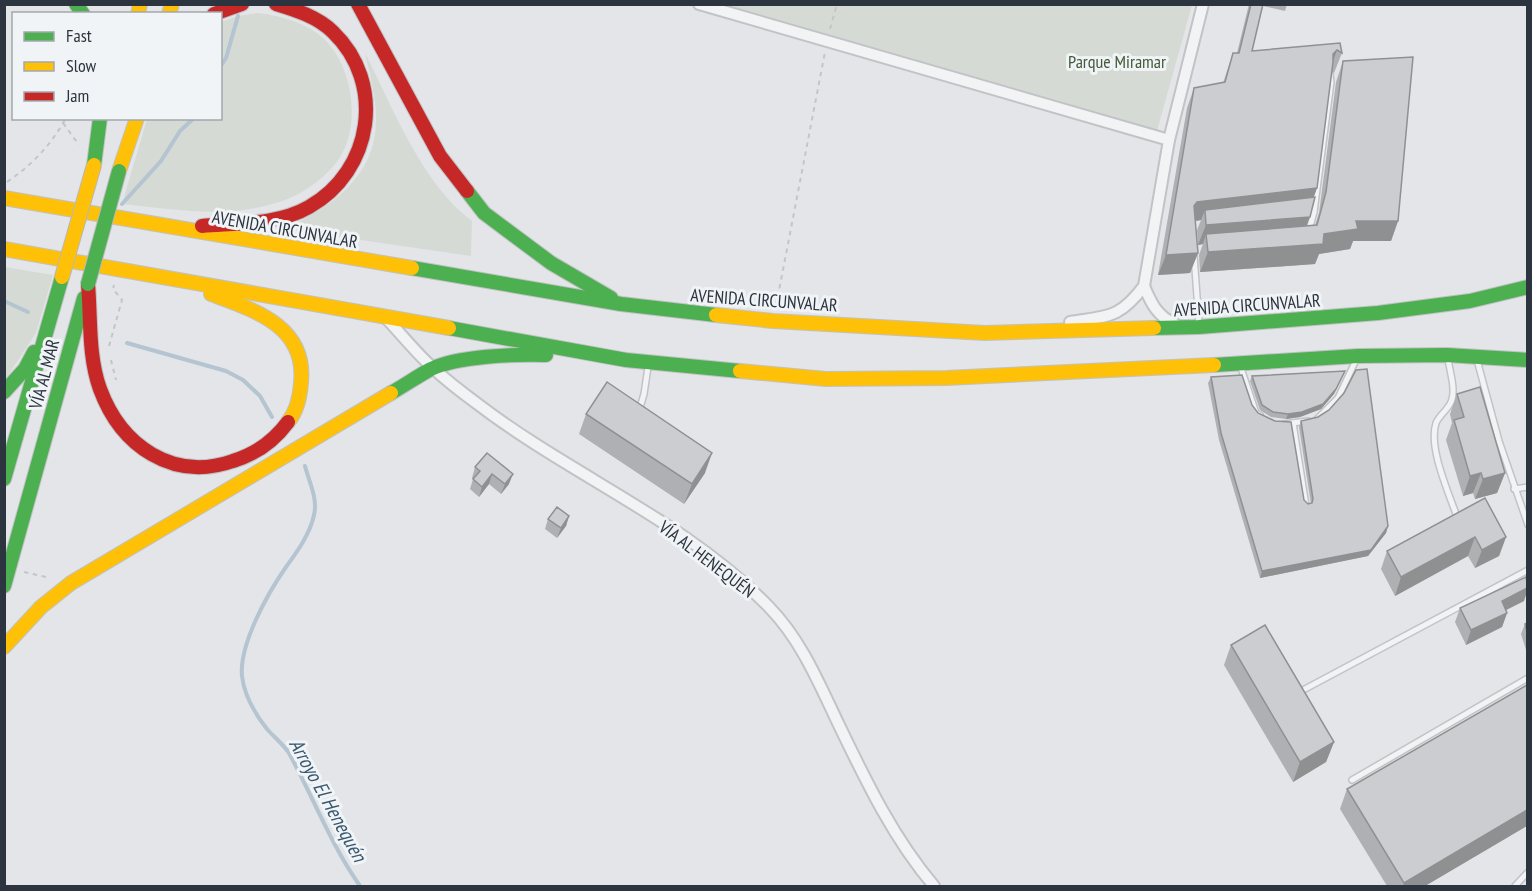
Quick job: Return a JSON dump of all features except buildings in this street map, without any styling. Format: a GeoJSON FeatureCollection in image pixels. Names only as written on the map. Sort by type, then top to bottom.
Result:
{"type":"FeatureCollection","features":[{"type":"Feature","properties":{"kind":"main road"},"geometry":{"type":"LineString","coordinates":[[220,12],[242,4]]}},
{"type":"Feature","properties":{"kind":"main road"},"geometry":{"type":"LineString","coordinates":[[172,228],[252,222],[308,208],[334,189],[350,171],[365,129],[367,102],[364,84],[351,54],[342,40],[320,22],[306,14],[276,4]]}},
{"type":"Feature","properties":{"kind":"main road"},"geometry":{"type":"LineString","coordinates":[[358,4],[440,156],[484,213],[551,263],[621,304]]}},
{"type":"Feature","properties":{"kind":"main road"},"geometry":{"type":"LineString","coordinates":[[94,165],[100,120]]}},
{"type":"Feature","properties":{"kind":"main road"},"geometry":{"type":"LineString","coordinates":[[94,165],[106,120]]}},
{"type":"Feature","properties":{"kind":"main road","name":"VÍA AL MAR"},"geometry":{"type":"LineString","coordinates":[[4,586],[119,171],[135,120]]}},
{"type":"Feature","properties":{"kind":"main road","name":"VÍA AL MAR"},"geometry":{"type":"LineString","coordinates":[[4,480],[94,165]]}},
{"type":"Feature","properties":{"kind":"main road"},"geometry":{"type":"LineString","coordinates":[[4,193],[21,201]]}},
{"type":"Feature","properties":{"kind":"main road","name":"AVENIDA CIRCUNVALAR"},"geometry":{"type":"LineString","coordinates":[[4,198],[621,304],[773,321],[1009,333],[1182,328],[1390,311],[1470,301],[1527,287]]}},
{"type":"Feature","properties":{"kind":"main road"},"geometry":{"type":"LineString","coordinates":[[4,249],[626,360],[826,379],[946,378],[1358,356],[1447,355],[1527,360]]}},
{"type":"Feature","properties":{"kind":"main road"},"geometry":{"type":"LineString","coordinates":[[4,392],[25,369],[35,350],[62,277]]}},
{"type":"Feature","properties":{"kind":"main road"},"geometry":{"type":"LineString","coordinates":[[88,284],[95,371],[106,402],[119,423],[141,446],[157,458],[182,467],[221,464],[255,453],[276,439],[291,420],[298,405],[302,384],[297,351],[289,335],[281,327],[249,309],[172,278]]}},
{"type":"Feature","properties":{"kind":"main road"},"geometry":{"type":"LineString","coordinates":[[4,647],[41,607],[70,583],[433,368],[462,360],[503,355],[626,360]]}},
{"type":"Feature","properties":{"kind":"street"},"geometry":{"type":"LineString","coordinates":[[699,4],[1169,140]]}},
{"type":"Feature","properties":{"kind":"street"},"geometry":{"type":"LineString","coordinates":[[1009,333],[1109,317],[1131,303],[1144,286],[1169,140],[1203,4]]}},
{"type":"Feature","properties":{"kind":"street"},"geometry":{"type":"LineString","coordinates":[[1144,286],[1156,311],[1165,320],[1182,328]]}},
{"type":"Feature","properties":{"kind":"street","name":"VÍA AL HENEQUÉN"},"geometry":{"type":"LineString","coordinates":[[385,317],[433,368],[480,406],[673,531],[741,581],[769,607],[793,635],[811,666],[871,792],[921,872],[934,886]]}},
{"type":"Feature","properties":{"kind":"lane"},"geometry":{"type":"LineString","coordinates":[[1306,242],[1314,212],[1331,82],[1330,75]]}},
{"type":"Feature","properties":{"kind":"lane"},"geometry":{"type":"LineString","coordinates":[[1303,214],[1314,212]]}},
{"type":"Feature","properties":{"kind":"lane"},"geometry":{"type":"LineString","coordinates":[[1194,250],[1199,327]]}},
{"type":"Feature","properties":{"kind":"lane"},"geometry":{"type":"LineString","coordinates":[[1447,355],[1453,394],[1451,403],[1436,423],[1435,441],[1440,465],[1457,517]]}},
{"type":"Feature","properties":{"kind":"lane"},"geometry":{"type":"LineString","coordinates":[[1274,424],[1316,419],[1338,399],[1358,356]]}},
{"type":"Feature","properties":{"kind":"lane"},"geometry":{"type":"LineString","coordinates":[[1475,356],[1514,489],[1527,525]]}},
{"type":"Feature","properties":{"kind":"lane"},"geometry":{"type":"LineString","coordinates":[[637,418],[649,363]]}},
{"type":"Feature","properties":{"kind":"lane"},"geometry":{"type":"LineString","coordinates":[[1240,364],[1256,413],[1265,418]]}},
{"type":"Feature","properties":{"kind":"lane"},"geometry":{"type":"LineString","coordinates":[[1293,423],[1306,506]]}},
{"type":"Feature","properties":{"kind":"lane"},"geometry":{"type":"LineString","coordinates":[[1514,489],[1527,488]]}},
{"type":"Feature","properties":{"kind":"lane"},"geometry":{"type":"LineString","coordinates":[[1305,689],[1527,570]]}},
{"type":"Feature","properties":{"kind":"lane"},"geometry":{"type":"LineString","coordinates":[[1352,780],[1527,678]]}},
{"type":"Feature","properties":{"kind":"lane"},"geometry":{"type":"LineString","coordinates":[[1515,886],[1527,872]]}},
{"type":"Feature","properties":{"kind":"path"},"geometry":{"type":"LineString","coordinates":[[773,321],[827,42],[837,4]]}},
{"type":"Feature","properties":{"kind":"path"},"geometry":{"type":"LineString","coordinates":[[4,184],[28,167],[54,139],[65,120]]}},
{"type":"Feature","properties":{"kind":"path"},"geometry":{"type":"LineString","coordinates":[[63,123],[94,165]]}},
{"type":"Feature","properties":{"kind":"path"},"geometry":{"type":"LineString","coordinates":[[108,349],[122,300],[113,289],[116,268]]}},
{"type":"Feature","properties":{"kind":"path"},"geometry":{"type":"LineString","coordinates":[[106,402],[116,379],[111,359]]}},
{"type":"Feature","properties":{"kind":"path"},"geometry":{"type":"LineString","coordinates":[[9,569],[70,583]]}},
{"type":"Feature","properties":{"kind":"green space","name":"Parque Miramar"},"geometry":{"type":"Polygon","coordinates":[[[718,5],[1192,5],[1157,131],[718,5]]]}},
{"type":"Feature","properties":{"kind":"green space"},"geometry":{"type":"Polygon","coordinates":[[[258,13],[285,18],[311,29],[335,52],[348,83],[352,117],[344,150],[336,163],[317,182],[301,192],[257,208],[218,212],[122,204],[147,120],[222,120],[222,22],[258,13]]]}},
{"type":"Feature","properties":{"kind":"green space"},"geometry":{"type":"Polygon","coordinates":[[[365,53],[410,144],[424,166],[438,187],[472,221],[471,256],[285,229],[302,221],[333,200],[359,174],[368,159],[374,142],[376,113],[365,53]]]}},
{"type":"Feature","properties":{"kind":"green space"},"geometry":{"type":"Polygon","coordinates":[[[5,267],[53,275],[36,333],[5,380],[5,267]]]}},
{"type":"Feature","properties":{"kind":"waterway"},"geometry":{"type":"LineString","coordinates":[[222,64],[226,58],[238,16]]}},
{"type":"Feature","properties":{"kind":"waterway"},"geometry":{"type":"LineString","coordinates":[[122,204],[161,161],[180,131],[192,120]]}},
{"type":"Feature","properties":{"kind":"waterway"},"geometry":{"type":"LineString","coordinates":[[4,301],[28,312]]}},
{"type":"Feature","properties":{"kind":"waterway"},"geometry":{"type":"LineString","coordinates":[[127,343],[226,371],[243,380],[260,396],[272,417]]}},
{"type":"Feature","properties":{"kind":"waterway","name":"Arroyo El Henequén"},"geometry":{"type":"LineString","coordinates":[[305,466],[315,502],[312,522],[303,542],[271,590],[256,619],[245,649],[242,676],[245,690],[255,711],[267,729],[289,753],[331,838],[360,886]]}},
{"type":"Feature","properties":{"kind":"traffic: fast"},"geometry":{"type":"LineString","coordinates":[[76,4],[82,12]]}},
{"type":"Feature","properties":{"kind":"traffic: fast"},"geometry":{"type":"LineString","coordinates":[[94,165],[100,120]]}},
{"type":"Feature","properties":{"kind":"traffic: fast"},"geometry":{"type":"LineString","coordinates":[[88,284],[119,171]]}},
{"type":"Feature","properties":{"kind":"traffic: fast"},"geometry":{"type":"LineString","coordinates":[[467,191],[484,213],[551,263],[611,298]]}},
{"type":"Feature","properties":{"kind":"traffic: fast"},"geometry":{"type":"LineString","coordinates":[[412,268],[621,304],[716,315]]}},
{"type":"Feature","properties":{"kind":"traffic: fast"},"geometry":{"type":"LineString","coordinates":[[4,479],[62,277]]}},
{"type":"Feature","properties":{"kind":"traffic: fast"},"geometry":{"type":"LineString","coordinates":[[1154,328],[1199,327],[1378,313],[1470,301],[1528,287]]}},
{"type":"Feature","properties":{"kind":"traffic: fast"},"geometry":{"type":"LineString","coordinates":[[4,586],[84,298]]}},
{"type":"Feature","properties":{"kind":"traffic: fast"},"geometry":{"type":"LineString","coordinates":[[449,328],[626,360],[740,371]]}},
{"type":"Feature","properties":{"kind":"traffic: fast"},"geometry":{"type":"LineString","coordinates":[[4,392],[25,369],[34,352]]}},
{"type":"Feature","properties":{"kind":"traffic: fast"},"geometry":{"type":"LineString","coordinates":[[391,393],[431,369],[456,361],[546,355]]}},
{"type":"Feature","properties":{"kind":"traffic: fast"},"geometry":{"type":"LineString","coordinates":[[1214,365],[1358,356],[1447,355],[1528,360]]}},
{"type":"Feature","properties":{"kind":"traffic: slow"},"geometry":{"type":"LineString","coordinates":[[138,12],[140,4]]}},
{"type":"Feature","properties":{"kind":"traffic: slow"},"geometry":{"type":"LineString","coordinates":[[170,12],[172,4]]}},
{"type":"Feature","properties":{"kind":"traffic: slow"},"geometry":{"type":"LineString","coordinates":[[119,171],[136,120]]}},
{"type":"Feature","properties":{"kind":"traffic: slow"},"geometry":{"type":"LineString","coordinates":[[62,277],[94,165]]}},
{"type":"Feature","properties":{"kind":"traffic: slow"},"geometry":{"type":"LineString","coordinates":[[4,198],[412,268]]}},
{"type":"Feature","properties":{"kind":"traffic: slow"},"geometry":{"type":"LineString","coordinates":[[4,249],[449,328]]}},
{"type":"Feature","properties":{"kind":"traffic: slow"},"geometry":{"type":"LineString","coordinates":[[211,294],[260,314],[274,323],[296,347],[301,363],[301,388],[296,409],[288,422]]}},
{"type":"Feature","properties":{"kind":"traffic: slow"},"geometry":{"type":"LineString","coordinates":[[716,315],[773,321],[985,333],[1154,328]]}},
{"type":"Feature","properties":{"kind":"traffic: slow"},"geometry":{"type":"LineString","coordinates":[[740,371],[826,379],[946,378],[1214,365]]}},
{"type":"Feature","properties":{"kind":"traffic: slow"},"geometry":{"type":"LineString","coordinates":[[4,647],[41,607],[71,583],[391,393]]}},
{"type":"Feature","properties":{"kind":"traffic: jam"},"geometry":{"type":"LineString","coordinates":[[220,12],[242,4]]}},
{"type":"Feature","properties":{"kind":"traffic: jam"},"geometry":{"type":"LineString","coordinates":[[202,226],[271,220],[297,213],[331,191],[347,172],[359,149],[365,125],[366,100],[361,76],[350,53],[333,32],[321,22],[276,4]]}},
{"type":"Feature","properties":{"kind":"traffic: jam"},"geometry":{"type":"LineString","coordinates":[[358,4],[440,156],[467,191]]}},
{"type":"Feature","properties":{"kind":"traffic: jam"},"geometry":{"type":"LineString","coordinates":[[88,284],[93,363],[100,389],[121,427],[135,442],[152,454],[190,467],[211,466],[233,461],[257,451],[271,441],[288,422]]}}]}
